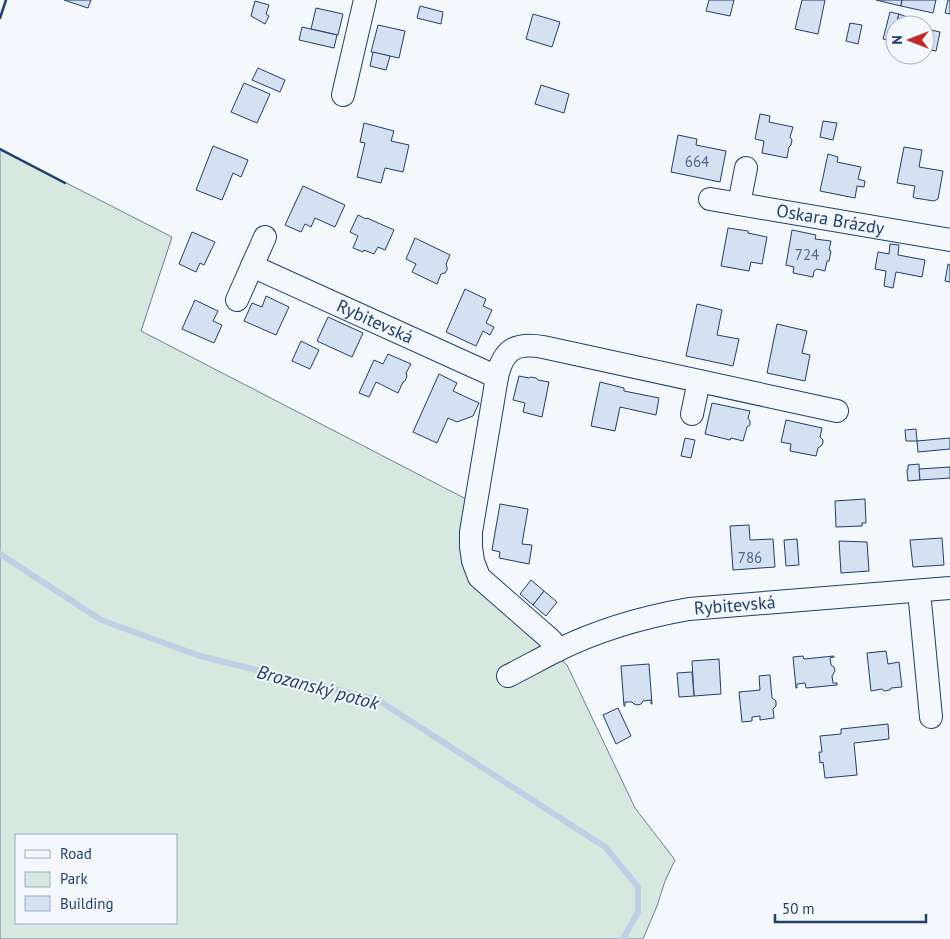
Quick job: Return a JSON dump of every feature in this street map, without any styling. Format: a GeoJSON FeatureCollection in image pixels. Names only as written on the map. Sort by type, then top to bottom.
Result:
{"type":"FeatureCollection","features":[{"type":"Feature","properties":{"kind":"street"},"geometry":{"type":"LineString","coordinates":[[344,95],[365,0]]}},
{"type":"Feature","properties":{"kind":"street"},"geometry":{"type":"LineString","coordinates":[[739,204],[746,168]]}},
{"type":"Feature","properties":{"kind":"street","name":"Oskara Brázdy"},"geometry":{"type":"LineString","coordinates":[[710,199],[950,240]]}},
{"type":"Feature","properties":{"kind":"street"},"geometry":{"type":"LineString","coordinates":[[237,300],[265,237]]}},
{"type":"Feature","properties":{"kind":"street","name":"Rybitevská"},"geometry":{"type":"LineString","coordinates":[[252,266],[497,377]]}},
{"type":"Feature","properties":{"kind":"street"},"geometry":{"type":"LineString","coordinates":[[558,650],[551,640],[478,577],[473,561],[471,532],[497,377],[504,357],[511,350],[519,346],[532,345],[837,411]]}},
{"type":"Feature","properties":{"kind":"street"},"geometry":{"type":"LineString","coordinates":[[692,414],[699,381]]}},
{"type":"Feature","properties":{"kind":"street","name":"Rybitevská"},"geometry":{"type":"LineString","coordinates":[[508,676],[558,650],[603,631],[639,619],[689,609],[950,588]]}},
{"type":"Feature","properties":{"kind":"street"},"geometry":{"type":"LineString","coordinates":[[919,591],[931,717]]}},
{"type":"Feature","properties":{"kind":"green space"},"geometry":{"type":"Polygon","coordinates":[[[0,149],[172,237],[141,331],[470,501],[472,580],[567,665],[635,808],[675,860],[643,939],[0,939],[0,149]]]}},
{"type":"Feature","properties":{"kind":"building"},"geometry":{"type":"Polygon","coordinates":[[[64,0],[91,0],[88,8],[64,0]]]}},
{"type":"Feature","properties":{"kind":"building"},"geometry":{"type":"Polygon","coordinates":[[[709,0],[734,0],[730,16],[706,11],[709,0]]]}},
{"type":"Feature","properties":{"kind":"building"},"geometry":{"type":"Polygon","coordinates":[[[802,0],[825,0],[818,34],[795,29],[802,0]]]}},
{"type":"Feature","properties":{"kind":"building"},"geometry":{"type":"Polygon","coordinates":[[[876,0],[902,0],[901,6],[876,0]]]}},
{"type":"Feature","properties":{"kind":"building"},"geometry":{"type":"Polygon","coordinates":[[[902,0],[936,0],[933,13],[901,6],[902,0]]]}},
{"type":"Feature","properties":{"kind":"building"},"geometry":{"type":"Polygon","coordinates":[[[948,0],[950,0],[950,14],[945,13],[948,0]]]}},
{"type":"Feature","properties":{"kind":"building"},"geometry":{"type":"Polygon","coordinates":[[[255,1],[269,5],[266,14],[269,16],[265,24],[251,16],[255,1]]]}},
{"type":"Feature","properties":{"kind":"building"},"geometry":{"type":"Polygon","coordinates":[[[420,6],[443,12],[441,24],[417,18],[420,6]]]}},
{"type":"Feature","properties":{"kind":"building"},"geometry":{"type":"Polygon","coordinates":[[[316,8],[343,14],[338,35],[311,29],[316,8]]]}},
{"type":"Feature","properties":{"kind":"building"},"geometry":{"type":"Polygon","coordinates":[[[890,12],[899,14],[899,15],[889,15],[890,12]]]}},
{"type":"Feature","properties":{"kind":"building"},"geometry":{"type":"Polygon","coordinates":[[[533,14],[560,22],[552,47],[526,39],[533,14]]]}},
{"type":"Feature","properties":{"kind":"building"},"geometry":{"type":"Polygon","coordinates":[[[850,23],[862,25],[858,44],[846,41],[850,23]]]}},
{"type":"Feature","properties":{"kind":"building"},"geometry":{"type":"Polygon","coordinates":[[[378,25],[405,31],[399,58],[371,52],[378,25]]]}},
{"type":"Feature","properties":{"kind":"building"},"geometry":{"type":"Polygon","coordinates":[[[302,27],[337,35],[334,48],[299,40],[302,27]]]}},
{"type":"Feature","properties":{"kind":"building"},"geometry":{"type":"Polygon","coordinates":[[[935,31],[940,32],[935,51],[935,31]]]}},
{"type":"Feature","properties":{"kind":"building"},"geometry":{"type":"Polygon","coordinates":[[[373,52],[390,56],[386,70],[370,66],[373,52]]]}},
{"type":"Feature","properties":{"kind":"building"},"geometry":{"type":"Polygon","coordinates":[[[258,68],[285,80],[280,92],[252,80],[258,68]]]}},
{"type":"Feature","properties":{"kind":"building"},"geometry":{"type":"Polygon","coordinates":[[[244,83],[270,94],[257,123],[231,112],[244,83]]]}},
{"type":"Feature","properties":{"kind":"building"},"geometry":{"type":"Polygon","coordinates":[[[541,85],[569,94],[564,113],[535,104],[541,85]]]}},
{"type":"Feature","properties":{"kind":"building"},"geometry":{"type":"Polygon","coordinates":[[[760,114],[770,116],[769,122],[793,127],[787,158],[762,153],[764,141],[755,139],[760,114]]]}},
{"type":"Feature","properties":{"kind":"building"},"geometry":{"type":"Polygon","coordinates":[[[823,121],[837,123],[833,140],[820,137],[823,121]]]}},
{"type":"Feature","properties":{"kind":"building"},"geometry":{"type":"Polygon","coordinates":[[[364,123],[394,131],[391,141],[409,145],[403,172],[385,168],[381,183],[357,177],[365,143],[360,142],[364,123]]]}},
{"type":"Feature","properties":{"kind":"building"},"geometry":{"type":"Polygon","coordinates":[[[678,135],[697,139],[696,145],[726,151],[720,182],[671,172],[678,135]]]}},
{"type":"Feature","properties":{"kind":"building"},"geometry":{"type":"Polygon","coordinates":[[[213,146],[248,160],[241,177],[233,173],[222,200],[196,190],[213,146]]]}},
{"type":"Feature","properties":{"kind":"building"},"geometry":{"type":"Polygon","coordinates":[[[904,147],[922,150],[919,167],[943,171],[938,199],[934,201],[915,198],[913,197],[915,186],[897,183],[904,147]]]}},
{"type":"Feature","properties":{"kind":"building"},"geometry":{"type":"Polygon","coordinates":[[[828,154],[838,157],[837,162],[861,167],[858,179],[865,181],[864,187],[857,186],[855,198],[820,191],[828,154]]]}},
{"type":"Feature","properties":{"kind":"building"},"geometry":{"type":"Polygon","coordinates":[[[303,186],[345,205],[335,227],[315,218],[311,227],[305,224],[301,232],[285,225],[303,186]]]}},
{"type":"Feature","properties":{"kind":"building"},"geometry":{"type":"Polygon","coordinates":[[[358,215],[394,230],[385,250],[378,247],[374,254],[353,248],[358,236],[350,232],[358,215]]]}},
{"type":"Feature","properties":{"kind":"building"},"geometry":{"type":"Polygon","coordinates":[[[728,228],[748,231],[748,233],[767,237],[762,264],[751,262],[749,271],[721,266],[728,228]]]}},
{"type":"Feature","properties":{"kind":"building"},"geometry":{"type":"Polygon","coordinates":[[[792,230],[816,235],[815,239],[831,241],[829,261],[827,261],[825,271],[817,269],[814,271],[813,277],[793,273],[794,267],[786,265],[792,230]]]}},
{"type":"Feature","properties":{"kind":"building"},"geometry":{"type":"Polygon","coordinates":[[[192,232],[215,242],[204,265],[200,263],[196,272],[179,264],[192,232]]]}},
{"type":"Feature","properties":{"kind":"building"},"geometry":{"type":"Polygon","coordinates":[[[415,238],[450,255],[446,264],[447,270],[441,274],[437,284],[412,272],[416,264],[406,259],[415,238]]]}},
{"type":"Feature","properties":{"kind":"building"},"geometry":{"type":"Polygon","coordinates":[[[890,244],[899,245],[898,255],[925,260],[922,277],[896,272],[893,288],[884,286],[886,271],[875,269],[878,252],[889,254],[890,244]]]}},
{"type":"Feature","properties":{"kind":"building"},"geometry":{"type":"Polygon","coordinates":[[[948,264],[950,265],[950,282],[945,281],[948,264]]]}},
{"type":"Feature","properties":{"kind":"building"},"geometry":{"type":"Polygon","coordinates":[[[465,289],[486,299],[483,306],[492,310],[486,323],[494,327],[490,335],[483,331],[476,346],[446,332],[465,289]]]}},
{"type":"Feature","properties":{"kind":"building"},"geometry":{"type":"Polygon","coordinates":[[[266,296],[289,307],[276,335],[244,321],[252,303],[262,307],[266,296]]]}},
{"type":"Feature","properties":{"kind":"building"},"geometry":{"type":"Polygon","coordinates":[[[195,300],[218,311],[213,321],[222,325],[214,343],[182,329],[195,300]]]}},
{"type":"Feature","properties":{"kind":"building"},"geometry":{"type":"Polygon","coordinates":[[[697,304],[722,310],[717,335],[739,339],[733,366],[686,356],[697,304]]]}},
{"type":"Feature","properties":{"kind":"building"},"geometry":{"type":"Polygon","coordinates":[[[328,317],[363,333],[352,357],[317,341],[328,317]]]}},
{"type":"Feature","properties":{"kind":"building"},"geometry":{"type":"Polygon","coordinates":[[[777,324],[807,331],[802,353],[810,355],[805,381],[767,373],[777,324]]]}},
{"type":"Feature","properties":{"kind":"building"},"geometry":{"type":"Polygon","coordinates":[[[301,341],[319,350],[310,369],[292,361],[301,341]]]}},
{"type":"Feature","properties":{"kind":"building"},"geometry":{"type":"Polygon","coordinates":[[[388,354],[411,364],[398,393],[376,382],[369,397],[359,393],[374,360],[383,364],[388,354]]]}},
{"type":"Feature","properties":{"kind":"building"},"geometry":{"type":"Polygon","coordinates":[[[439,374],[457,383],[453,391],[479,403],[473,416],[457,422],[448,418],[437,443],[413,432],[439,374]]]}},
{"type":"Feature","properties":{"kind":"building"},"geometry":{"type":"Polygon","coordinates":[[[519,376],[549,382],[542,417],[523,412],[525,403],[513,400],[519,376]]]}},
{"type":"Feature","properties":{"kind":"building"},"geometry":{"type":"Polygon","coordinates":[[[600,382],[624,388],[624,391],[659,398],[656,415],[620,407],[615,431],[591,426],[600,382]]]}},
{"type":"Feature","properties":{"kind":"building"},"geometry":{"type":"Polygon","coordinates":[[[712,403],[750,411],[748,418],[750,425],[747,427],[743,441],[705,434],[712,403]]]}},
{"type":"Feature","properties":{"kind":"building"},"geometry":{"type":"Polygon","coordinates":[[[786,420],[822,428],[820,437],[823,443],[818,448],[816,456],[790,451],[791,444],[781,442],[786,420]]]}},
{"type":"Feature","properties":{"kind":"building"},"geometry":{"type":"Polygon","coordinates":[[[916,429],[917,441],[906,441],[905,430],[916,429]]]}},
{"type":"Feature","properties":{"kind":"building"},"geometry":{"type":"Polygon","coordinates":[[[685,438],[695,440],[691,458],[681,456],[685,438]]]}},
{"type":"Feature","properties":{"kind":"building"},"geometry":{"type":"Polygon","coordinates":[[[950,438],[950,449],[918,452],[917,441],[950,438]]]}},
{"type":"Feature","properties":{"kind":"building"},"geometry":{"type":"Polygon","coordinates":[[[919,464],[920,480],[908,481],[908,465],[919,464]]]}},
{"type":"Feature","properties":{"kind":"building"},"geometry":{"type":"Polygon","coordinates":[[[950,467],[950,478],[920,480],[919,469],[950,467]]]}},
{"type":"Feature","properties":{"kind":"building"},"geometry":{"type":"Polygon","coordinates":[[[865,499],[866,523],[862,523],[862,526],[836,527],[835,501],[865,499]]]}},
{"type":"Feature","properties":{"kind":"building"},"geometry":{"type":"Polygon","coordinates":[[[500,504],[528,509],[522,544],[532,545],[529,564],[499,558],[500,552],[492,550],[500,504]]]}},
{"type":"Feature","properties":{"kind":"building"},"geometry":{"type":"Polygon","coordinates":[[[749,525],[750,540],[773,539],[775,567],[733,570],[730,526],[749,525]]]}},
{"type":"Feature","properties":{"kind":"building"},"geometry":{"type":"Polygon","coordinates":[[[942,538],[944,565],[913,567],[910,540],[942,538]]]}},
{"type":"Feature","properties":{"kind":"building"},"geometry":{"type":"Polygon","coordinates":[[[797,539],[799,565],[786,566],[784,540],[797,539]]]}},
{"type":"Feature","properties":{"kind":"building"},"geometry":{"type":"Polygon","coordinates":[[[839,541],[867,542],[869,571],[841,573],[839,541]]]}},
{"type":"Feature","properties":{"kind":"building"},"geometry":{"type":"Polygon","coordinates":[[[531,580],[544,591],[533,605],[520,594],[531,580]]]}},
{"type":"Feature","properties":{"kind":"building"},"geometry":{"type":"Polygon","coordinates":[[[544,591],[557,602],[546,616],[533,605],[544,591]]]}},
{"type":"Feature","properties":{"kind":"building"},"geometry":{"type":"Polygon","coordinates":[[[886,651],[888,664],[899,662],[902,687],[884,691],[882,689],[871,691],[867,653],[886,651]]]}},
{"type":"Feature","properties":{"kind":"building"},"geometry":{"type":"Polygon","coordinates":[[[803,656],[804,659],[834,656],[830,658],[831,665],[835,671],[832,676],[833,683],[837,683],[837,685],[806,688],[805,683],[797,684],[796,688],[793,657],[803,656]]]}},
{"type":"Feature","properties":{"kind":"building"},"geometry":{"type":"Polygon","coordinates":[[[719,659],[721,694],[694,696],[692,661],[719,659]]]}},
{"type":"Feature","properties":{"kind":"building"},"geometry":{"type":"Polygon","coordinates":[[[649,664],[652,704],[651,700],[643,701],[638,705],[632,702],[625,702],[624,706],[621,666],[649,664]]]}},
{"type":"Feature","properties":{"kind":"building"},"geometry":{"type":"Polygon","coordinates":[[[692,672],[694,696],[679,697],[677,673],[692,672]]]}},
{"type":"Feature","properties":{"kind":"building"},"geometry":{"type":"Polygon","coordinates":[[[770,675],[772,698],[776,701],[776,706],[773,709],[774,718],[760,720],[760,716],[752,717],[752,721],[742,722],[739,692],[760,690],[759,676],[770,675]]]}},
{"type":"Feature","properties":{"kind":"building"},"geometry":{"type":"Polygon","coordinates":[[[618,708],[631,736],[616,744],[603,715],[618,708]]]}},
{"type":"Feature","properties":{"kind":"building"},"geometry":{"type":"Polygon","coordinates":[[[888,724],[889,739],[854,743],[857,775],[825,778],[823,762],[820,763],[819,752],[822,752],[820,736],[841,734],[841,729],[888,724]]]}},
{"type":"Feature","properties":{"kind":"waterway","name":"Brozanský potok"},"geometry":{"type":"LineString","coordinates":[[0,554],[101,620],[200,656],[378,700],[605,847],[638,887],[638,912],[623,939]]}},
{"type":"Feature","properties":{"kind":"wall"},"geometry":{"type":"LineString","coordinates":[[0,18],[6,0]]}},
{"type":"Feature","properties":{"kind":"wall"},"geometry":{"type":"LineString","coordinates":[[0,149],[65,183]]}}]}
